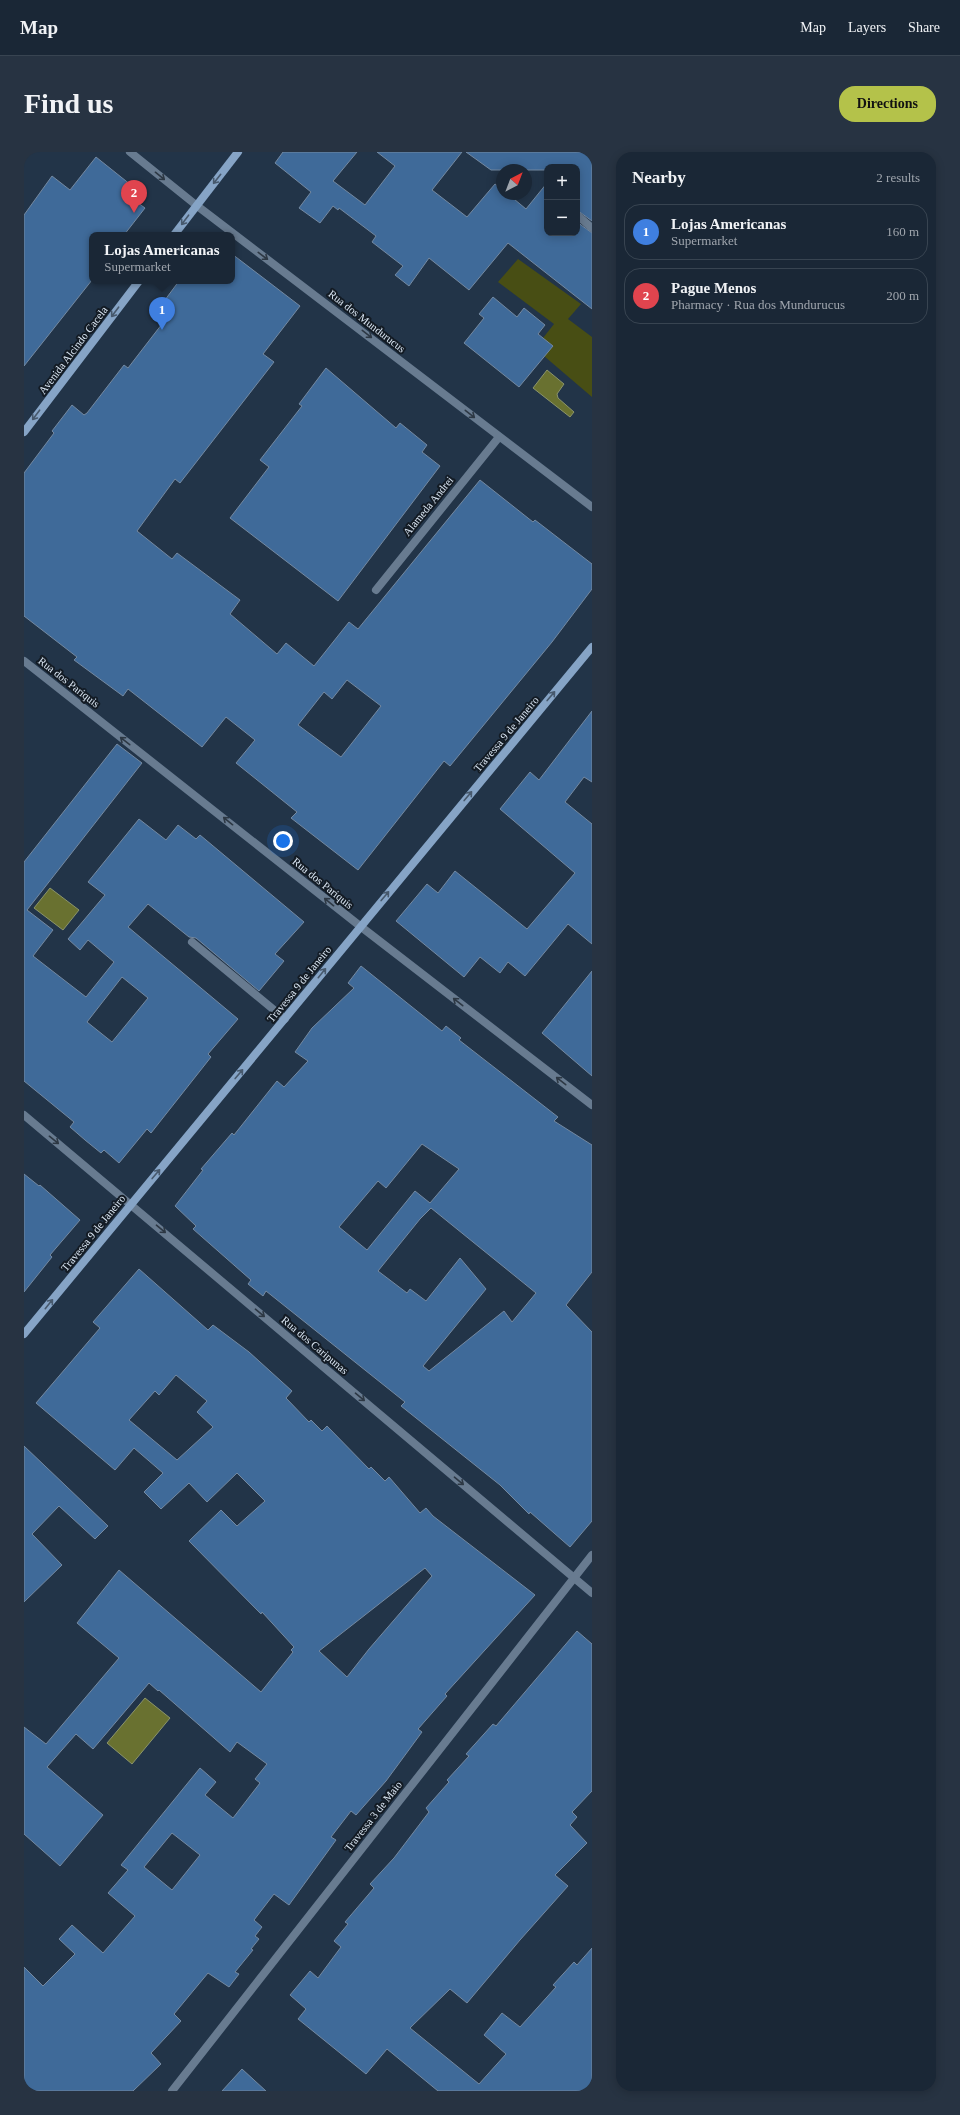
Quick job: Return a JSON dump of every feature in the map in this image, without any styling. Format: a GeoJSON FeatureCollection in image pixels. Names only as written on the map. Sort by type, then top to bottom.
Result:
{"type":"FeatureCollection","features":[{"type":"Feature","properties":{"kind":"main road"},"geometry":{"type":"LineString","coordinates":[[176,232],[238,152]]}},
{"type":"Feature","properties":{"kind":"main road","name":"Avenida Alcindo Cacela"},"geometry":{"type":"LineString","coordinates":[[24,432],[137,284]]}},
{"type":"Feature","properties":{"kind":"main road","name":"Travessa 9 de Janeiro"},"geometry":{"type":"LineString","coordinates":[[24,1334],[592,647]]}},
{"type":"Feature","properties":{"kind":"street","name":"Rua dos Mundurucus"},"geometry":{"type":"LineString","coordinates":[[130,152],[231,232]]}},
{"type":"Feature","properties":{"kind":"street"},"geometry":{"type":"LineString","coordinates":[[580,218],[592,228]]}},
{"type":"Feature","properties":{"kind":"street","name":"Rua dos Mundurucus"},"geometry":{"type":"LineString","coordinates":[[235,235],[592,507]]}},
{"type":"Feature","properties":{"kind":"street","name":"Alameda Andrei"},"geometry":{"type":"LineString","coordinates":[[376,590],[499,437]]}},
{"type":"Feature","properties":{"kind":"street","name":"Rua dos Pariquis"},"geometry":{"type":"LineString","coordinates":[[24,661],[360,926],[592,1105]]}},
{"type":"Feature","properties":{"kind":"street"},"geometry":{"type":"LineString","coordinates":[[192,942],[285,1019]]}},
{"type":"Feature","properties":{"kind":"street","name":"Rua dos Caripunas"},"geometry":{"type":"LineString","coordinates":[[24,1115],[592,1593]]}},
{"type":"Feature","properties":{"kind":"street","name":"Travessa 3 de Maio"},"geometry":{"type":"LineString","coordinates":[[172,2091],[592,1555]]}},
{"type":"Feature","properties":{"kind":"shaded area"},"geometry":{"type":"Polygon","coordinates":[[[518,259],[581,304],[568,319],[592,337],[592,397],[544,356],[553,346],[543,338],[554,324],[498,282],[518,259]]]}},
{"type":"Feature","properties":{"kind":"shaded area"},"geometry":{"type":"Polygon","coordinates":[[[547,370],[564,384],[557,394],[558,398],[574,412],[570,417],[533,388],[547,370]]]}},
{"type":"Feature","properties":{"kind":"shaded area"},"geometry":{"type":"Polygon","coordinates":[[[50,888],[79,910],[63,930],[34,908],[50,888]]]}},
{"type":"Feature","properties":{"kind":"shaded area"},"geometry":{"type":"Polygon","coordinates":[[[145,1698],[170,1718],[132,1764],[107,1743],[145,1698]]]}},
{"type":"Feature","properties":{"kind":"building"},"geometry":{"type":"Polygon","coordinates":[[[283,152],[357,152],[333,181],[365,205],[395,166],[377,152],[462,152],[432,190],[467,217],[495,184],[496,200],[515,200],[526,209],[544,187],[544,236],[580,236],[580,224],[592,233],[592,309],[508,243],[469,290],[429,258],[409,286],[395,275],[403,266],[372,242],[376,236],[339,208],[338,210],[333,206],[320,223],[299,208],[311,192],[275,163],[283,152]]]}},
{"type":"Feature","properties":{"kind":"building"},"geometry":{"type":"Polygon","coordinates":[[[466,152],[592,152],[592,221],[580,212],[580,164],[544,164],[544,170],[532,170],[532,164],[496,164],[496,170],[491,170],[466,152]]]}},
{"type":"Feature","properties":{"kind":"building"},"geometry":{"type":"Polygon","coordinates":[[[96,157],[136,189],[130,197],[145,208],[126,232],[89,232],[89,284],[24,366],[24,215],[52,176],[70,190],[96,157]]]}},
{"type":"Feature","properties":{"kind":"building"},"geometry":{"type":"Polygon","coordinates":[[[235,256],[300,306],[263,354],[274,362],[180,483],[175,479],[137,531],[172,559],[177,553],[240,600],[230,614],[277,654],[286,643],[314,666],[349,622],[358,629],[480,480],[533,522],[535,520],[592,564],[592,589],[552,642],[450,766],[444,761],[358,870],[291,818],[297,812],[236,763],[255,740],[226,717],[202,747],[128,689],[123,696],[74,660],[77,657],[24,616],[24,473],[54,433],[52,431],[72,405],[84,415],[124,365],[128,368],[172,311],[162,304],[177,284],[235,284],[235,256]],[[347,680],[332,699],[324,692],[298,725],[341,757],[381,706],[347,680]]]}},
{"type":"Feature","properties":{"kind":"building"},"geometry":{"type":"Polygon","coordinates":[[[493,297],[517,317],[524,308],[545,325],[538,334],[553,346],[519,387],[464,343],[484,318],[479,314],[493,297]]]}},
{"type":"Feature","properties":{"kind":"building"},"geometry":{"type":"Polygon","coordinates":[[[326,368],[396,428],[400,423],[427,445],[422,452],[440,466],[338,601],[230,518],[269,467],[260,460],[302,406],[299,404],[326,368]]]}},
{"type":"Feature","properties":{"kind":"building"},"geometry":{"type":"Polygon","coordinates":[[[592,711],[592,782],[584,777],[565,802],[592,824],[592,944],[568,924],[525,976],[508,962],[500,973],[480,957],[464,977],[396,921],[427,884],[438,893],[455,871],[527,929],[575,873],[500,809],[530,772],[539,780],[592,711]]]}},
{"type":"Feature","properties":{"kind":"building"},"geometry":{"type":"Polygon","coordinates":[[[117,744],[142,763],[27,910],[53,930],[33,956],[86,997],[114,962],[88,940],[80,950],[68,939],[105,895],[88,882],[139,819],[166,840],[178,825],[196,839],[200,835],[304,922],[275,954],[284,961],[259,991],[196,938],[189,937],[148,904],[128,927],[238,1019],[208,1054],[211,1057],[151,1133],[147,1129],[119,1163],[104,1150],[101,1153],[85,1140],[70,1127],[74,1122],[24,1081],[24,862],[117,744]],[[122,977],[87,1022],[112,1042],[148,998],[122,977]]]}},
{"type":"Feature","properties":{"kind":"building"},"geometry":{"type":"Polygon","coordinates":[[[361,966],[442,1031],[446,1026],[461,1038],[459,1040],[558,1117],[554,1121],[592,1145],[592,1272],[566,1305],[592,1332],[592,1521],[570,1547],[530,1512],[529,1514],[500,1485],[401,1406],[405,1402],[266,1291],[263,1296],[248,1284],[251,1280],[193,1229],[196,1226],[175,1206],[203,1170],[201,1169],[232,1133],[234,1135],[277,1081],[284,1087],[308,1061],[295,1052],[312,1028],[354,988],[348,983],[361,966]],[[422,1144],[386,1188],[378,1181],[339,1227],[367,1250],[415,1191],[430,1203],[459,1169],[422,1144]],[[431,1208],[420,1219],[378,1271],[407,1293],[410,1289],[426,1301],[460,1258],[486,1289],[423,1366],[429,1371],[504,1311],[512,1322],[536,1293],[431,1208]]]}},
{"type":"Feature","properties":{"kind":"building"},"geometry":{"type":"Polygon","coordinates":[[[592,971],[592,1076],[542,1033],[592,971]]]}},
{"type":"Feature","properties":{"kind":"building"},"geometry":{"type":"Polygon","coordinates":[[[24,1174],[39,1186],[40,1185],[80,1220],[50,1255],[52,1257],[24,1292],[24,1174]]]}},
{"type":"Feature","properties":{"kind":"building"},"geometry":{"type":"Polygon","coordinates":[[[139,1269],[208,1330],[213,1325],[249,1352],[292,1391],[286,1398],[309,1422],[311,1420],[322,1431],[327,1426],[369,1469],[371,1467],[385,1481],[389,1477],[420,1513],[426,1508],[433,1516],[535,1595],[445,1694],[447,1696],[418,1729],[422,1732],[386,1781],[356,1815],[351,1811],[331,1837],[336,1840],[289,1905],[274,1894],[254,1920],[262,1927],[255,1936],[259,1939],[251,1949],[253,1950],[235,1972],[239,1974],[229,1987],[208,1973],[174,2014],[181,2021],[151,2053],[161,2064],[133,2091],[24,2091],[24,1967],[43,1986],[75,1954],[59,1939],[72,1925],[103,1953],[135,1916],[108,1893],[128,1870],[121,1865],[200,1768],[216,1782],[205,1795],[233,1818],[260,1783],[255,1779],[267,1764],[237,1742],[230,1752],[149,1683],[93,1749],[76,1734],[47,1767],[103,1815],[60,1866],[24,1834],[24,1727],[46,1744],[119,1658],[77,1623],[119,1570],[261,1692],[293,1652],[291,1650],[294,1647],[262,1612],[261,1614],[189,1541],[221,1510],[237,1526],[265,1501],[237,1473],[207,1502],[189,1483],[161,1509],[144,1492],[163,1473],[134,1448],[115,1470],[36,1403],[100,1328],[93,1322],[139,1269]],[[176,1375],[159,1395],[155,1391],[129,1420],[177,1460],[213,1427],[197,1412],[207,1401],[176,1375]],[[425,1568],[319,1651],[347,1677],[432,1576],[425,1568]],[[172,1833],[144,1867],[172,1890],[200,1855],[172,1833]]]}},
{"type":"Feature","properties":{"kind":"building"},"geometry":{"type":"Polygon","coordinates":[[[24,1446],[108,1526],[95,1539],[59,1506],[32,1534],[62,1565],[24,1602],[24,1446]]]}},
{"type":"Feature","properties":{"kind":"building"},"geometry":{"type":"Polygon","coordinates":[[[577,1631],[592,1644],[592,1791],[572,1812],[577,1817],[570,1825],[587,1843],[555,1875],[568,1886],[467,2003],[450,1989],[410,2028],[479,2084],[506,2054],[484,2035],[502,2013],[520,2027],[556,1987],[553,1985],[574,1962],[577,1965],[592,1948],[592,2091],[438,2091],[387,2049],[366,2074],[298,2019],[306,2009],[290,1995],[310,1971],[318,1978],[341,1947],[334,1941],[348,1924],[345,1922],[374,1888],[370,1884],[394,1858],[429,1812],[426,1808],[449,1782],[447,1780],[469,1756],[466,1754],[493,1724],[496,1726],[577,1631]]]}},
{"type":"Feature","properties":{"kind":"building"},"geometry":{"type":"Polygon","coordinates":[[[242,2069],[266,2091],[222,2091],[242,2069]]]}},
{"type":"Feature","properties":{"kind":"place","name":"Pague Menos"},"geometry":{"type":"Point","coordinates":[134,213]}},
{"type":"Feature","properties":{"kind":"place","name":"Lojas Americanas"},"geometry":{"type":"Point","coordinates":[162,330]}}]}
